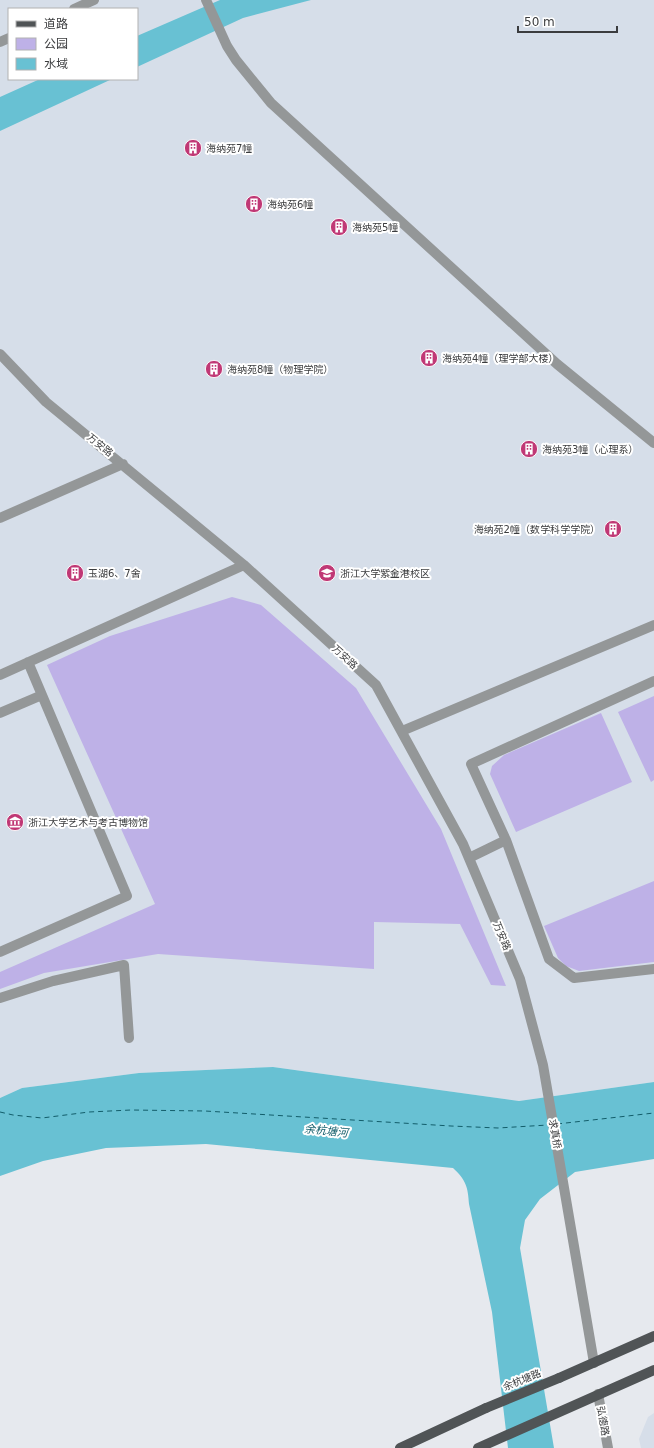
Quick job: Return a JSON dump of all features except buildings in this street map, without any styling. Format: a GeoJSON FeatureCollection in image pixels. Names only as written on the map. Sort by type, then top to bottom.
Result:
{"type":"FeatureCollection","features":[{"type":"Feature","properties":{"kind":"main road","name":"余杭塘路"},"geometry":{"type":"LineString","coordinates":[[400,1448],[486,1408],[654,1336]]}},
{"type":"Feature","properties":{"kind":"main road"},"geometry":{"type":"LineString","coordinates":[[478,1448],[654,1370]]}},
{"type":"Feature","properties":{"kind":"street"},"geometry":{"type":"LineString","coordinates":[[76,8],[94,0]]}},
{"type":"Feature","properties":{"kind":"street"},"geometry":{"type":"LineString","coordinates":[[206,0],[227,46],[236,60],[271,103],[557,364],[654,443]]}},
{"type":"Feature","properties":{"kind":"street","name":"万安路"},"geometry":{"type":"LineString","coordinates":[[0,354],[46,402],[244,565],[376,685],[463,844],[520,979],[543,1065]]}},
{"type":"Feature","properties":{"kind":"street"},"geometry":{"type":"LineString","coordinates":[[0,518],[123,464]]}},
{"type":"Feature","properties":{"kind":"street"},"geometry":{"type":"LineString","coordinates":[[0,674],[244,565]]}},
{"type":"Feature","properties":{"kind":"street"},"geometry":{"type":"LineString","coordinates":[[402,731],[654,625]]}},
{"type":"Feature","properties":{"kind":"street"},"geometry":{"type":"LineString","coordinates":[[0,952],[127,896],[28,662]]}},
{"type":"Feature","properties":{"kind":"street"},"geometry":{"type":"LineString","coordinates":[[654,681],[471,764],[506,840],[549,959],[574,978],[654,969]]}},
{"type":"Feature","properties":{"kind":"street"},"geometry":{"type":"LineString","coordinates":[[0,714],[42,695]]}},
{"type":"Feature","properties":{"kind":"street"},"geometry":{"type":"LineString","coordinates":[[469,858],[506,840]]}},
{"type":"Feature","properties":{"kind":"street"},"geometry":{"type":"LineString","coordinates":[[0,998],[53,981],[124,965],[129,1038]]}},
{"type":"Feature","properties":{"kind":"street","name":"求真桥"},"geometry":{"type":"LineString","coordinates":[[543,1065],[568,1202],[594,1363]]}},
{"type":"Feature","properties":{"kind":"street","name":"弘德路"},"geometry":{"type":"LineString","coordinates":[[598,1394],[608,1448]]}},
{"type":"Feature","properties":{"kind":"shaded area","name":"浙江大学紫金港校区"},"geometry":{"type":"Polygon","coordinates":[[[0,0],[654,0],[654,1082],[519,1101],[273,1067],[139,1073],[22,1088],[0,1098],[0,0]]]}},
{"type":"Feature","properties":{"kind":"shaded area"},"geometry":{"type":"Polygon","coordinates":[[[654,1413],[654,1448],[641,1448],[639,1439],[648,1417],[654,1413]]]}},
{"type":"Feature","properties":{"kind":"green space"},"geometry":{"type":"Polygon","coordinates":[[[232,597],[261,605],[356,688],[441,829],[506,986],[491,985],[460,924],[374,922],[374,969],[158,954],[44,973],[0,989],[0,972],[155,904],[47,665],[110,636],[232,597]]]}},
{"type":"Feature","properties":{"kind":"green space"},"geometry":{"type":"Polygon","coordinates":[[[654,696],[654,780],[651,782],[618,712],[654,696]]]}},
{"type":"Feature","properties":{"kind":"green space"},"geometry":{"type":"Polygon","coordinates":[[[601,713],[632,782],[516,832],[490,774],[492,766],[504,755],[601,713]]]}},
{"type":"Feature","properties":{"kind":"green space"},"geometry":{"type":"Polygon","coordinates":[[[654,881],[654,962],[579,971],[566,966],[558,958],[544,926],[654,881]]]}},
{"type":"Feature","properties":{"kind":"water"},"geometry":{"type":"Polygon","coordinates":[[[220,0],[311,0],[243,18],[138,67],[138,36],[220,0]]]}},
{"type":"Feature","properties":{"kind":"water"},"geometry":{"type":"Polygon","coordinates":[[[38,80],[110,80],[0,131],[0,97],[38,80]]]}},
{"type":"Feature","properties":{"kind":"water","name":"余杭塘河"},"geometry":{"type":"Polygon","coordinates":[[[273,1067],[519,1101],[654,1082],[654,1159],[575,1172],[540,1199],[525,1220],[520,1248],[554,1448],[508,1448],[492,1312],[466,1184],[453,1168],[206,1144],[106,1148],[43,1161],[0,1176],[0,1098],[22,1088],[139,1073],[273,1067]]]}},
{"type":"Feature","properties":{"kind":"ferry route"},"geometry":{"type":"LineString","coordinates":[[0,1112],[42,1118],[89,1112],[131,1110],[205,1111],[498,1128],[548,1125]]}},
{"type":"Feature","properties":{"kind":"ferry route"},"geometry":{"type":"LineString","coordinates":[[557,1124],[654,1113]]}},
{"type":"Feature","properties":{"kind":"place","name":"海纳苑7幢"},"geometry":{"type":"Point","coordinates":[193,148]}},
{"type":"Feature","properties":{"kind":"place","name":"海纳苑6幢"},"geometry":{"type":"Point","coordinates":[254,204]}},
{"type":"Feature","properties":{"kind":"place","name":"海纳苑5幢"},"geometry":{"type":"Point","coordinates":[339,227]}},
{"type":"Feature","properties":{"kind":"place","name":"海纳苑4幢（理学部大楼）"},"geometry":{"type":"Point","coordinates":[429,358]}},
{"type":"Feature","properties":{"kind":"place","name":"海纳苑8幢（物理学院）"},"geometry":{"type":"Point","coordinates":[214,369]}},
{"type":"Feature","properties":{"kind":"place","name":"海纳苑3幢（心理系）"},"geometry":{"type":"Point","coordinates":[529,449]}},
{"type":"Feature","properties":{"kind":"place","name":"海纳苑2幢（数学科学学院）"},"geometry":{"type":"Point","coordinates":[613,529]}},
{"type":"Feature","properties":{"kind":"place","name":"玉湖6、7舍"},"geometry":{"type":"Point","coordinates":[75,573]}},
{"type":"Feature","properties":{"kind":"place","name":"浙江大学紫金港校区"},"geometry":{"type":"Point","coordinates":[327,573]}},
{"type":"Feature","properties":{"kind":"place","name":"浙江大学艺术与考古博物馆"},"geometry":{"type":"Point","coordinates":[15,822]}}]}
